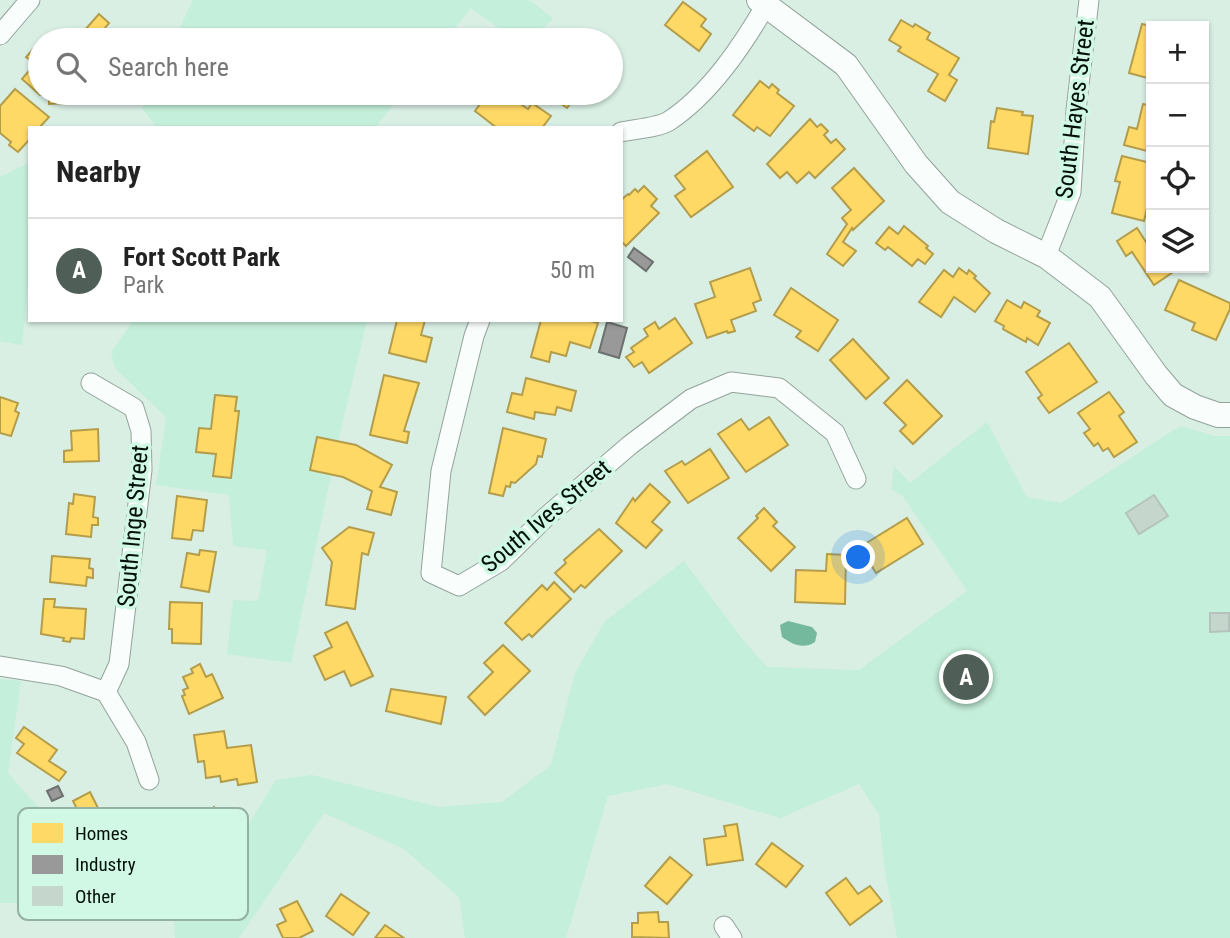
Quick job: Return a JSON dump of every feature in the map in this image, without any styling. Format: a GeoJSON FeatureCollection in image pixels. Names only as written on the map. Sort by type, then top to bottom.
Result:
{"type":"FeatureCollection","features":[{"type":"Feature","properties":{"kind":"street"},"geometry":{"type":"LineString","coordinates":[[0,35],[30,0]]}},
{"type":"Feature","properties":{"kind":"street","name":"South Hayes Street"},"geometry":{"type":"LineString","coordinates":[[1046,256],[1070,192],[1076,110],[1089,0]]}},
{"type":"Feature","properties":{"kind":"street"},"geometry":{"type":"LineString","coordinates":[[623,132],[667,122],[706,89],[753,27],[762,2],[846,65],[916,164],[950,202],[996,231],[1046,256],[1100,296],[1173,395],[1218,415],[1230,415]]}},
{"type":"Feature","properties":{"kind":"street","name":"South Ives Street"},"geometry":{"type":"LineString","coordinates":[[479,322],[441,471],[431,573],[459,586],[501,561],[546,517],[631,445],[691,399],[731,382],[779,388],[835,433],[856,479]]}},
{"type":"Feature","properties":{"kind":"street","name":"South Inge Street"},"geometry":{"type":"LineString","coordinates":[[91,383],[134,408],[141,430],[142,470],[119,664],[106,692]]}},
{"type":"Feature","properties":{"kind":"street"},"geometry":{"type":"LineString","coordinates":[[0,666],[61,676],[106,692],[136,742],[149,780]]}},
{"type":"Feature","properties":{"kind":"shaded area"},"geometry":{"type":"Polygon","coordinates":[[[193,0],[529,0],[553,18],[543,28],[498,28],[471,8],[455,28],[180,28],[193,0]]]}},
{"type":"Feature","properties":{"kind":"shaded area"},"geometry":{"type":"Polygon","coordinates":[[[144,105],[393,105],[377,126],[156,126],[142,108],[144,105]]]}},
{"type":"Feature","properties":{"kind":"shaded area"},"geometry":{"type":"Polygon","coordinates":[[[28,163],[28,283],[22,345],[0,341],[0,177],[28,163]]]}},
{"type":"Feature","properties":{"kind":"shaded area"},"geometry":{"type":"Polygon","coordinates":[[[133,322],[367,322],[291,663],[227,654],[233,600],[258,601],[267,550],[233,546],[229,495],[156,485],[166,417],[115,368],[111,352],[133,322]]]}},
{"type":"Feature","properties":{"kind":"shaded area"},"geometry":{"type":"Polygon","coordinates":[[[987,422],[1027,497],[1061,503],[1180,426],[1215,436],[1230,436],[1230,938],[897,938],[883,859],[879,815],[859,784],[780,818],[667,784],[608,796],[566,938],[465,938],[459,897],[404,849],[324,813],[239,938],[175,938],[174,920],[248,920],[248,825],[276,780],[312,775],[439,807],[502,802],[551,765],[575,673],[605,621],[684,561],[767,667],[859,670],[967,591],[902,495],[891,490],[894,466],[910,483],[987,422]]]}},
{"type":"Feature","properties":{"kind":"shaded area"},"geometry":{"type":"Polygon","coordinates":[[[788,621],[812,627],[817,633],[815,642],[802,646],[782,637],[780,625],[788,621]]]}},
{"type":"Feature","properties":{"kind":"shaded area"},"geometry":{"type":"Polygon","coordinates":[[[0,679],[21,681],[8,773],[39,808],[18,808],[18,903],[0,903],[0,679]]]}},
{"type":"Feature","properties":{"kind":"building: Homes"},"geometry":{"type":"Polygon","coordinates":[[[683,2],[706,19],[701,26],[711,34],[699,51],[665,25],[683,2]]]}},
{"type":"Feature","properties":{"kind":"building: Homes"},"geometry":{"type":"Polygon","coordinates":[[[99,14],[109,23],[105,28],[87,28],[99,14]]]}},
{"type":"Feature","properties":{"kind":"building: Homes"},"geometry":{"type":"Polygon","coordinates":[[[901,20],[930,33],[927,39],[959,58],[949,75],[957,80],[945,101],[928,91],[938,74],[898,51],[901,47],[889,40],[901,20]]]}},
{"type":"Feature","properties":{"kind":"building: Homes"},"geometry":{"type":"Polygon","coordinates":[[[1142,24],[1146,25],[1146,78],[1129,73],[1142,24]]]}},
{"type":"Feature","properties":{"kind":"building: Homes"},"geometry":{"type":"Polygon","coordinates":[[[28,72],[28,84],[22,79],[28,72]]]}},
{"type":"Feature","properties":{"kind":"building: Homes"},"geometry":{"type":"Polygon","coordinates":[[[760,81],[769,88],[772,84],[779,90],[777,93],[794,106],[770,136],[757,127],[754,131],[733,115],[760,81]]]}},
{"type":"Feature","properties":{"kind":"building: Homes"},"geometry":{"type":"Polygon","coordinates":[[[15,89],[28,100],[28,105],[34,105],[49,117],[41,126],[28,126],[28,141],[18,152],[0,133],[0,106],[15,89]]]}},
{"type":"Feature","properties":{"kind":"building: Homes"},"geometry":{"type":"Polygon","coordinates":[[[1143,104],[1146,105],[1146,151],[1124,145],[1129,127],[1137,129],[1143,104]]]}},
{"type":"Feature","properties":{"kind":"building: Homes"},"geometry":{"type":"Polygon","coordinates":[[[479,105],[522,105],[528,109],[531,105],[535,105],[551,116],[544,126],[494,126],[475,111],[479,105]]]}},
{"type":"Feature","properties":{"kind":"building: Homes"},"geometry":{"type":"Polygon","coordinates":[[[997,108],[1033,116],[1028,154],[988,148],[991,121],[994,122],[997,108]]]}},
{"type":"Feature","properties":{"kind":"building: Homes"},"geometry":{"type":"Polygon","coordinates":[[[810,119],[817,127],[821,124],[828,131],[824,135],[831,143],[836,139],[845,149],[815,178],[809,172],[797,183],[787,172],[780,178],[767,164],[810,119]]]}},
{"type":"Feature","properties":{"kind":"building: Homes"},"geometry":{"type":"Polygon","coordinates":[[[707,151],[733,187],[691,217],[675,196],[685,189],[675,176],[707,151]]]}},
{"type":"Feature","properties":{"kind":"building: Homes"},"geometry":{"type":"Polygon","coordinates":[[[1122,156],[1146,162],[1144,221],[1112,213],[1120,182],[1115,181],[1122,156]]]}},
{"type":"Feature","properties":{"kind":"building: Homes"},"geometry":{"type":"Polygon","coordinates":[[[854,168],[884,201],[853,230],[852,228],[843,242],[856,251],[843,266],[827,254],[847,224],[842,218],[851,210],[832,188],[854,168]]]}},
{"type":"Feature","properties":{"kind":"building: Homes"},"geometry":{"type":"Polygon","coordinates":[[[644,186],[657,199],[651,206],[659,213],[626,246],[623,243],[623,198],[635,189],[638,192],[644,186]]]}},
{"type":"Feature","properties":{"kind":"building: Homes"},"geometry":{"type":"Polygon","coordinates":[[[904,226],[928,246],[926,248],[933,254],[925,264],[918,259],[912,266],[888,247],[885,250],[876,243],[889,227],[898,234],[904,226]]]}},
{"type":"Feature","properties":{"kind":"building: Homes"},"geometry":{"type":"Polygon","coordinates":[[[1137,228],[1146,242],[1146,273],[1132,252],[1126,256],[1117,241],[1137,228]]]}},
{"type":"Feature","properties":{"kind":"building: Homes"},"geometry":{"type":"Polygon","coordinates":[[[750,268],[761,300],[753,303],[756,311],[731,320],[735,331],[707,338],[695,304],[715,297],[710,282],[750,268]]]}},
{"type":"Feature","properties":{"kind":"building: Homes"},"geometry":{"type":"Polygon","coordinates":[[[959,268],[967,274],[969,270],[990,293],[975,312],[954,297],[941,317],[919,302],[944,270],[953,277],[959,268]]]}},
{"type":"Feature","properties":{"kind":"building: Homes"},"geometry":{"type":"Polygon","coordinates":[[[1146,273],[1172,273],[1154,285],[1146,273]]]}},
{"type":"Feature","properties":{"kind":"building: Homes"},"geometry":{"type":"Polygon","coordinates":[[[1179,280],[1230,303],[1230,309],[1216,340],[1192,330],[1195,323],[1165,310],[1179,280]]]}},
{"type":"Feature","properties":{"kind":"building: Homes"},"geometry":{"type":"Polygon","coordinates":[[[791,288],[838,320],[818,351],[796,337],[801,331],[774,315],[791,288]]]}},
{"type":"Feature","properties":{"kind":"building: Homes"},"geometry":{"type":"Polygon","coordinates":[[[1007,300],[1021,308],[1024,302],[1040,311],[1037,316],[1050,323],[1038,345],[1027,338],[1026,342],[1003,329],[1004,326],[995,321],[1007,300]]]}},
{"type":"Feature","properties":{"kind":"building: Homes"},"geometry":{"type":"Polygon","coordinates":[[[675,318],[692,343],[649,373],[642,362],[634,367],[626,357],[634,352],[631,348],[648,336],[644,329],[655,322],[659,329],[675,318]]]}},
{"type":"Feature","properties":{"kind":"building: Homes"},"geometry":{"type":"Polygon","coordinates":[[[397,322],[424,322],[421,335],[432,338],[426,362],[389,353],[397,322]]]}},
{"type":"Feature","properties":{"kind":"building: Homes"},"geometry":{"type":"Polygon","coordinates":[[[540,322],[598,323],[590,348],[570,342],[566,356],[551,352],[549,362],[531,357],[540,322]]]}},
{"type":"Feature","properties":{"kind":"building: Homes"},"geometry":{"type":"Polygon","coordinates":[[[853,339],[889,378],[866,399],[830,360],[853,339]]]}},
{"type":"Feature","properties":{"kind":"building: Homes"},"geometry":{"type":"Polygon","coordinates":[[[1069,343],[1097,382],[1049,413],[1038,398],[1042,395],[1026,372],[1069,343]]]}},
{"type":"Feature","properties":{"kind":"building: Homes"},"geometry":{"type":"Polygon","coordinates":[[[384,375],[419,383],[404,431],[409,432],[407,443],[370,435],[384,375]]]}},
{"type":"Feature","properties":{"kind":"building: Homes"},"geometry":{"type":"Polygon","coordinates":[[[526,378],[576,391],[571,411],[557,407],[555,415],[535,412],[534,419],[507,412],[512,393],[522,395],[526,378]]]}},
{"type":"Feature","properties":{"kind":"building: Homes"},"geometry":{"type":"Polygon","coordinates":[[[907,380],[942,416],[913,444],[900,431],[906,425],[884,403],[907,380]]]}},
{"type":"Feature","properties":{"kind":"building: Homes"},"geometry":{"type":"Polygon","coordinates":[[[1109,392],[1124,412],[1119,416],[1137,442],[1114,457],[1108,448],[1103,451],[1098,443],[1094,446],[1084,433],[1090,429],[1078,413],[1109,392]]]}},
{"type":"Feature","properties":{"kind":"building: Homes"},"geometry":{"type":"Polygon","coordinates":[[[215,395],[237,397],[235,411],[239,411],[231,478],[213,476],[216,454],[196,452],[199,428],[211,429],[215,395]]]}},
{"type":"Feature","properties":{"kind":"building: Homes"},"geometry":{"type":"Polygon","coordinates":[[[0,397],[18,403],[15,411],[19,413],[11,436],[0,433],[0,397]]]}},
{"type":"Feature","properties":{"kind":"building: Homes"},"geometry":{"type":"Polygon","coordinates":[[[769,417],[788,445],[746,472],[718,434],[741,419],[749,430],[769,417]]]}},
{"type":"Feature","properties":{"kind":"building: Homes"},"geometry":{"type":"Polygon","coordinates":[[[503,428],[546,439],[542,457],[538,456],[536,464],[515,483],[511,482],[510,487],[506,486],[503,496],[489,493],[503,428]]]}},
{"type":"Feature","properties":{"kind":"building: Homes"},"geometry":{"type":"Polygon","coordinates":[[[98,429],[99,461],[64,462],[64,451],[72,450],[71,431],[98,429]]]}},
{"type":"Feature","properties":{"kind":"building: Homes"},"geometry":{"type":"Polygon","coordinates":[[[317,437],[356,445],[392,465],[380,487],[397,492],[391,515],[367,509],[372,491],[343,477],[310,470],[317,437]]]}},
{"type":"Feature","properties":{"kind":"building: Homes"},"geometry":{"type":"Polygon","coordinates":[[[710,449],[729,478],[688,503],[665,471],[682,461],[685,465],[710,449]]]}},
{"type":"Feature","properties":{"kind":"building: Homes"},"geometry":{"type":"Polygon","coordinates":[[[650,484],[670,502],[652,522],[662,530],[646,548],[616,523],[633,498],[635,501],[650,484]]]}},
{"type":"Feature","properties":{"kind":"building: Homes"},"geometry":{"type":"Polygon","coordinates":[[[74,494],[95,497],[93,517],[98,518],[98,525],[92,525],[91,537],[66,534],[69,503],[73,504],[74,494]]]}},
{"type":"Feature","properties":{"kind":"building: Homes"},"geometry":{"type":"Polygon","coordinates":[[[177,496],[207,500],[203,531],[193,530],[191,540],[172,538],[177,496]]]}},
{"type":"Feature","properties":{"kind":"building: Homes"},"geometry":{"type":"Polygon","coordinates":[[[764,508],[777,522],[773,526],[795,547],[771,571],[738,538],[764,508]]]}},
{"type":"Feature","properties":{"kind":"building: Homes"},"geometry":{"type":"Polygon","coordinates":[[[907,518],[923,544],[876,573],[860,547],[907,518]]]}},
{"type":"Feature","properties":{"kind":"building: Homes"},"geometry":{"type":"Polygon","coordinates":[[[349,527],[374,533],[368,555],[362,553],[355,609],[326,605],[332,562],[322,548],[349,527]]]}},
{"type":"Feature","properties":{"kind":"building: Homes"},"geometry":{"type":"Polygon","coordinates":[[[599,529],[622,551],[585,588],[581,585],[574,592],[555,573],[566,563],[564,560],[599,529]]]}},
{"type":"Feature","properties":{"kind":"building: Homes"},"geometry":{"type":"Polygon","coordinates":[[[200,550],[216,552],[209,592],[181,587],[187,553],[199,555],[200,550]]]}},
{"type":"Feature","properties":{"kind":"building: Homes"},"geometry":{"type":"Polygon","coordinates":[[[827,554],[846,555],[845,604],[795,602],[796,570],[826,571],[827,554]]]}},
{"type":"Feature","properties":{"kind":"building: Homes"},"geometry":{"type":"Polygon","coordinates":[[[52,556],[90,559],[89,568],[93,569],[93,578],[87,577],[86,586],[50,582],[52,556]]]}},
{"type":"Feature","properties":{"kind":"building: Homes"},"geometry":{"type":"Polygon","coordinates":[[[554,582],[571,599],[532,637],[529,634],[522,640],[505,623],[542,585],[547,590],[554,582]]]}},
{"type":"Feature","properties":{"kind":"building: Homes"},"geometry":{"type":"Polygon","coordinates":[[[44,599],[55,599],[54,607],[86,609],[84,639],[71,638],[70,642],[63,641],[64,638],[41,634],[44,599]]]}},
{"type":"Feature","properties":{"kind":"building: Homes"},"geometry":{"type":"Polygon","coordinates":[[[170,602],[202,603],[201,644],[172,643],[172,629],[169,629],[170,602]]]}},
{"type":"Feature","properties":{"kind":"building: Homes"},"geometry":{"type":"Polygon","coordinates":[[[347,622],[373,676],[351,686],[344,671],[325,680],[314,656],[332,647],[325,633],[347,622]]]}},
{"type":"Feature","properties":{"kind":"building: Homes"},"geometry":{"type":"Polygon","coordinates":[[[503,645],[530,671],[485,715],[468,697],[493,672],[484,663],[503,645]]]}},
{"type":"Feature","properties":{"kind":"building: Homes"},"geometry":{"type":"Polygon","coordinates":[[[200,664],[206,677],[212,674],[223,698],[189,714],[182,696],[185,695],[183,690],[188,688],[183,677],[193,673],[191,669],[200,664]]]}},
{"type":"Feature","properties":{"kind":"building: Homes"},"geometry":{"type":"Polygon","coordinates":[[[391,689],[446,697],[441,724],[386,711],[391,689]]]}},
{"type":"Feature","properties":{"kind":"building: Homes"},"geometry":{"type":"Polygon","coordinates":[[[24,727],[57,750],[49,761],[66,772],[59,781],[17,753],[24,744],[16,738],[24,727]]]}},
{"type":"Feature","properties":{"kind":"building: Homes"},"geometry":{"type":"Polygon","coordinates":[[[224,731],[227,748],[251,745],[257,782],[238,785],[237,779],[221,782],[220,776],[206,778],[204,761],[198,762],[194,735],[224,731]]]}},
{"type":"Feature","properties":{"kind":"building: Homes"},"geometry":{"type":"Polygon","coordinates":[[[90,792],[98,808],[76,808],[73,801],[90,792]]]}},
{"type":"Feature","properties":{"kind":"building: Homes"},"geometry":{"type":"Polygon","coordinates":[[[737,824],[743,860],[707,865],[704,839],[726,836],[724,826],[737,824]]]}},
{"type":"Feature","properties":{"kind":"building: Homes"},"geometry":{"type":"Polygon","coordinates":[[[772,843],[803,866],[786,887],[756,864],[772,843]]]}},
{"type":"Feature","properties":{"kind":"building: Homes"},"geometry":{"type":"Polygon","coordinates":[[[670,857],[692,875],[667,904],[645,886],[670,857]]]}},
{"type":"Feature","properties":{"kind":"building: Homes"},"geometry":{"type":"Polygon","coordinates":[[[846,878],[858,894],[870,886],[882,901],[850,925],[826,893],[846,878]]]}},
{"type":"Feature","properties":{"kind":"building: Homes"},"geometry":{"type":"Polygon","coordinates":[[[341,894],[369,913],[353,935],[326,916],[341,894]]]}},
{"type":"Feature","properties":{"kind":"building: Homes"},"geometry":{"type":"Polygon","coordinates":[[[297,901],[313,931],[299,938],[283,938],[277,925],[286,921],[280,909],[297,901]]]}},
{"type":"Feature","properties":{"kind":"building: Homes"},"geometry":{"type":"Polygon","coordinates":[[[658,912],[659,922],[668,922],[669,938],[632,937],[632,923],[638,923],[638,913],[658,912]]]}},
{"type":"Feature","properties":{"kind":"building: Homes"},"geometry":{"type":"Polygon","coordinates":[[[385,925],[404,938],[375,938],[385,925]]]}},
{"type":"Feature","properties":{"kind":"building: Industry"},"geometry":{"type":"Polygon","coordinates":[[[634,248],[653,262],[646,271],[628,257],[634,248]]]}},
{"type":"Feature","properties":{"kind":"building: Industry"},"geometry":{"type":"Polygon","coordinates":[[[607,322],[627,328],[619,358],[599,352],[607,322]]]}},
{"type":"Feature","properties":{"kind":"building: Industry"},"geometry":{"type":"Polygon","coordinates":[[[58,786],[63,796],[52,801],[47,791],[58,786]]]}},
{"type":"Feature","properties":{"kind":"building: Other"},"geometry":{"type":"Polygon","coordinates":[[[1154,495],[1168,516],[1139,534],[1126,513],[1154,495]]]}},
{"type":"Feature","properties":{"kind":"building: Other"},"geometry":{"type":"Polygon","coordinates":[[[1210,613],[1229,613],[1229,631],[1210,632],[1210,613]]]}},
{"type":"Feature","properties":{"kind":"place","name":"Fort Scott Park"},"geometry":{"type":"Point","coordinates":[966,677]}}]}
